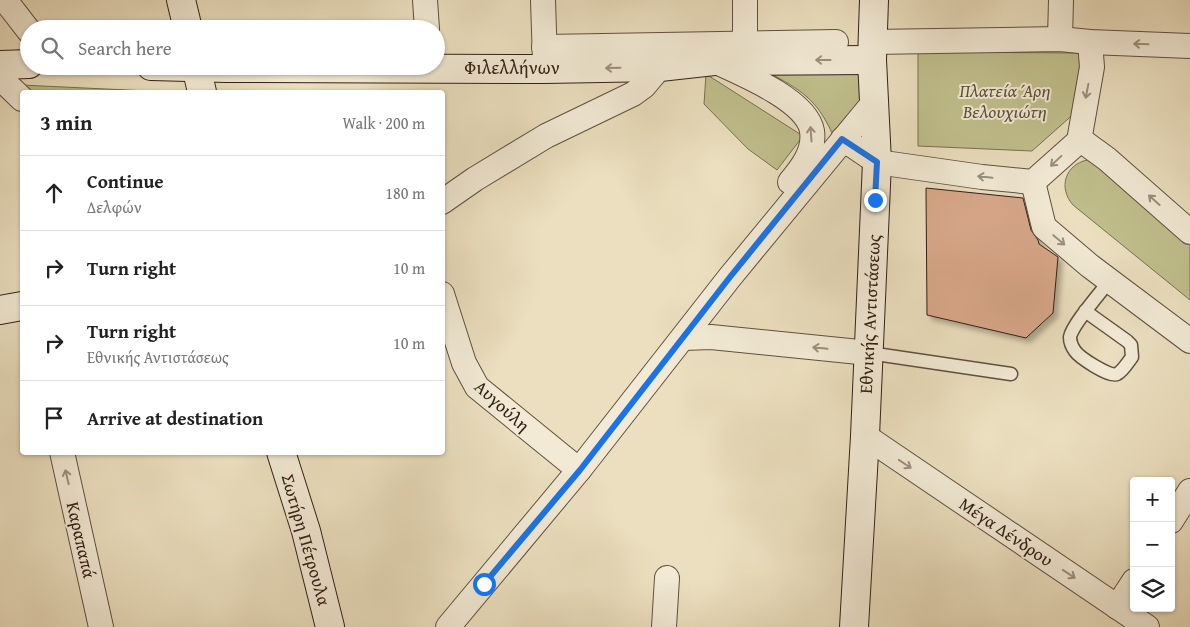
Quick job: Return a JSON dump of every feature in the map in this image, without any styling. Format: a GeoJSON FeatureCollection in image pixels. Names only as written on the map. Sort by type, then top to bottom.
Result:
{"type":"FeatureCollection","features":[{"type":"Feature","properties":{"kind":"street"},"geometry":{"type":"LineString","coordinates":[[6,0],[21,20]]}},
{"type":"Feature","properties":{"kind":"street"},"geometry":{"type":"LineString","coordinates":[[181,0],[186,20]]}},
{"type":"Feature","properties":{"kind":"street"},"geometry":{"type":"LineString","coordinates":[[425,0],[426,20]]}},
{"type":"Feature","properties":{"kind":"street"},"geometry":{"type":"LineString","coordinates":[[543,0],[545,58],[745,44],[836,42]]}},
{"type":"Feature","properties":{"kind":"street"},"geometry":{"type":"LineString","coordinates":[[745,0],[745,44]]}},
{"type":"Feature","properties":{"kind":"street","name":"Εθνικής Αντιστάσεως"},"geometry":{"type":"LineString","coordinates":[[854,627],[865,436],[877,162],[872,51],[874,0]]}},
{"type":"Feature","properties":{"kind":"street"},"geometry":{"type":"LineString","coordinates":[[1060,39],[1061,0]]}},
{"type":"Feature","properties":{"kind":"street"},"geometry":{"type":"LineString","coordinates":[[872,51],[1060,39],[1190,46]]}},
{"type":"Feature","properties":{"kind":"street"},"geometry":{"type":"LineString","coordinates":[[1080,142],[1092,67],[1090,42]]}},
{"type":"Feature","properties":{"kind":"street","name":"Φιλελλήνων"},"geometry":{"type":"LineString","coordinates":[[445,66],[545,58],[660,67],[714,61],[872,51]]}},
{"type":"Feature","properties":{"kind":"street"},"geometry":{"type":"LineString","coordinates":[[714,61],[759,82],[796,106],[809,122],[812,130],[812,140],[805,162],[732,253],[729,260],[730,277]]}},
{"type":"Feature","properties":{"kind":"street"},"geometry":{"type":"LineString","coordinates":[[0,65],[20,64]]}},
{"type":"Feature","properties":{"kind":"street"},"geometry":{"type":"LineString","coordinates":[[445,200],[474,179],[546,136],[633,94],[644,86],[660,67]]}},
{"type":"Feature","properties":{"kind":"street","name":"Φιλελλήνων"},"geometry":{"type":"LineString","coordinates":[[198,76],[224,75]]}},
{"type":"Feature","properties":{"kind":"street"},"geometry":{"type":"LineString","coordinates":[[0,78],[20,97]]}},
{"type":"Feature","properties":{"kind":"street"},"geometry":{"type":"LineString","coordinates":[[448,627],[580,470],[730,277],[875,101]]}},
{"type":"Feature","properties":{"kind":"street"},"geometry":{"type":"LineString","coordinates":[[842,139],[877,162],[982,177],[1033,182],[1074,144],[1080,142],[1090,146],[1107,159],[1190,232]]}},
{"type":"Feature","properties":{"kind":"street"},"geometry":{"type":"LineString","coordinates":[[1033,182],[1044,227],[1190,341]]}},
{"type":"Feature","properties":{"kind":"street","name":"Αυγούλη"},"geometry":{"type":"LineString","coordinates":[[445,303],[464,363],[477,387],[487,397],[580,470]]}},
{"type":"Feature","properties":{"kind":"street"},"geometry":{"type":"LineString","coordinates":[[0,310],[20,306]]}},
{"type":"Feature","properties":{"kind":"street"},"geometry":{"type":"LineString","coordinates":[[684,338],[711,336],[868,353]]}},
{"type":"Feature","properties":{"kind":"street","name":"Μέγα Δένδρου"},"geometry":{"type":"LineString","coordinates":[[865,436],[1147,627]]}},
{"type":"Feature","properties":{"kind":"street","name":"Καραπαπά"},"geometry":{"type":"LineString","coordinates":[[63,455],[101,627]]}},
{"type":"Feature","properties":{"kind":"street","name":"Σωτήρη Πέτρουλα"},"geometry":{"type":"LineString","coordinates":[[282,455],[306,532],[330,627]]}},
{"type":"Feature","properties":{"kind":"street"},"geometry":{"type":"LineString","coordinates":[[1175,515],[1190,492]]}},
{"type":"Feature","properties":{"kind":"street"},"geometry":{"type":"LineString","coordinates":[[664,627],[667,578]]}},
{"type":"Feature","properties":{"kind":"street"},"geometry":{"type":"LineString","coordinates":[[1117,607],[1130,586]]}},
{"type":"Feature","properties":{"kind":"lane"},"geometry":{"type":"LineString","coordinates":[[1085,311],[1130,345],[1132,357],[1118,374],[1114,375],[1105,372],[1076,353],[1071,346],[1071,333],[1085,311],[1110,280]]}},
{"type":"Feature","properties":{"kind":"lane"},"geometry":{"type":"LineString","coordinates":[[868,353],[1011,374]]}},
{"type":"Feature","properties":{"kind":"green space","name":"Πλατεία Άρη Βελουχιώτη"},"geometry":{"type":"Polygon","coordinates":[[[918,52],[1079,53],[1084,55],[1077,111],[1032,151],[918,146],[918,52]]]}},
{"type":"Feature","properties":{"kind":"green space"},"geometry":{"type":"Polygon","coordinates":[[[862,66],[862,98],[832,133],[820,111],[806,96],[768,72],[862,66]]]}},
{"type":"Feature","properties":{"kind":"green space"},"geometry":{"type":"Polygon","coordinates":[[[706,74],[803,136],[777,170],[748,149],[704,104],[706,74]]]}},
{"type":"Feature","properties":{"kind":"green space"},"geometry":{"type":"Polygon","coordinates":[[[21,85],[127,90],[27,90],[21,85]]]}},
{"type":"Feature","properties":{"kind":"green space"},"geometry":{"type":"Polygon","coordinates":[[[1087,160],[1093,160],[1190,241],[1190,300],[1073,205],[1066,192],[1066,178],[1073,167],[1087,160]]]}},
{"type":"Feature","properties":{"kind":"building"},"geometry":{"type":"Polygon","coordinates":[[[926,188],[1023,198],[1031,230],[1039,244],[1058,257],[1053,313],[1026,338],[927,315],[926,188]]]}},
{"type":"Feature","properties":{"kind":"route"},"geometry":{"type":"LineString","coordinates":[[484,584],[580,470],[730,277],[842,139],[877,162],[875,200]]}}]}
